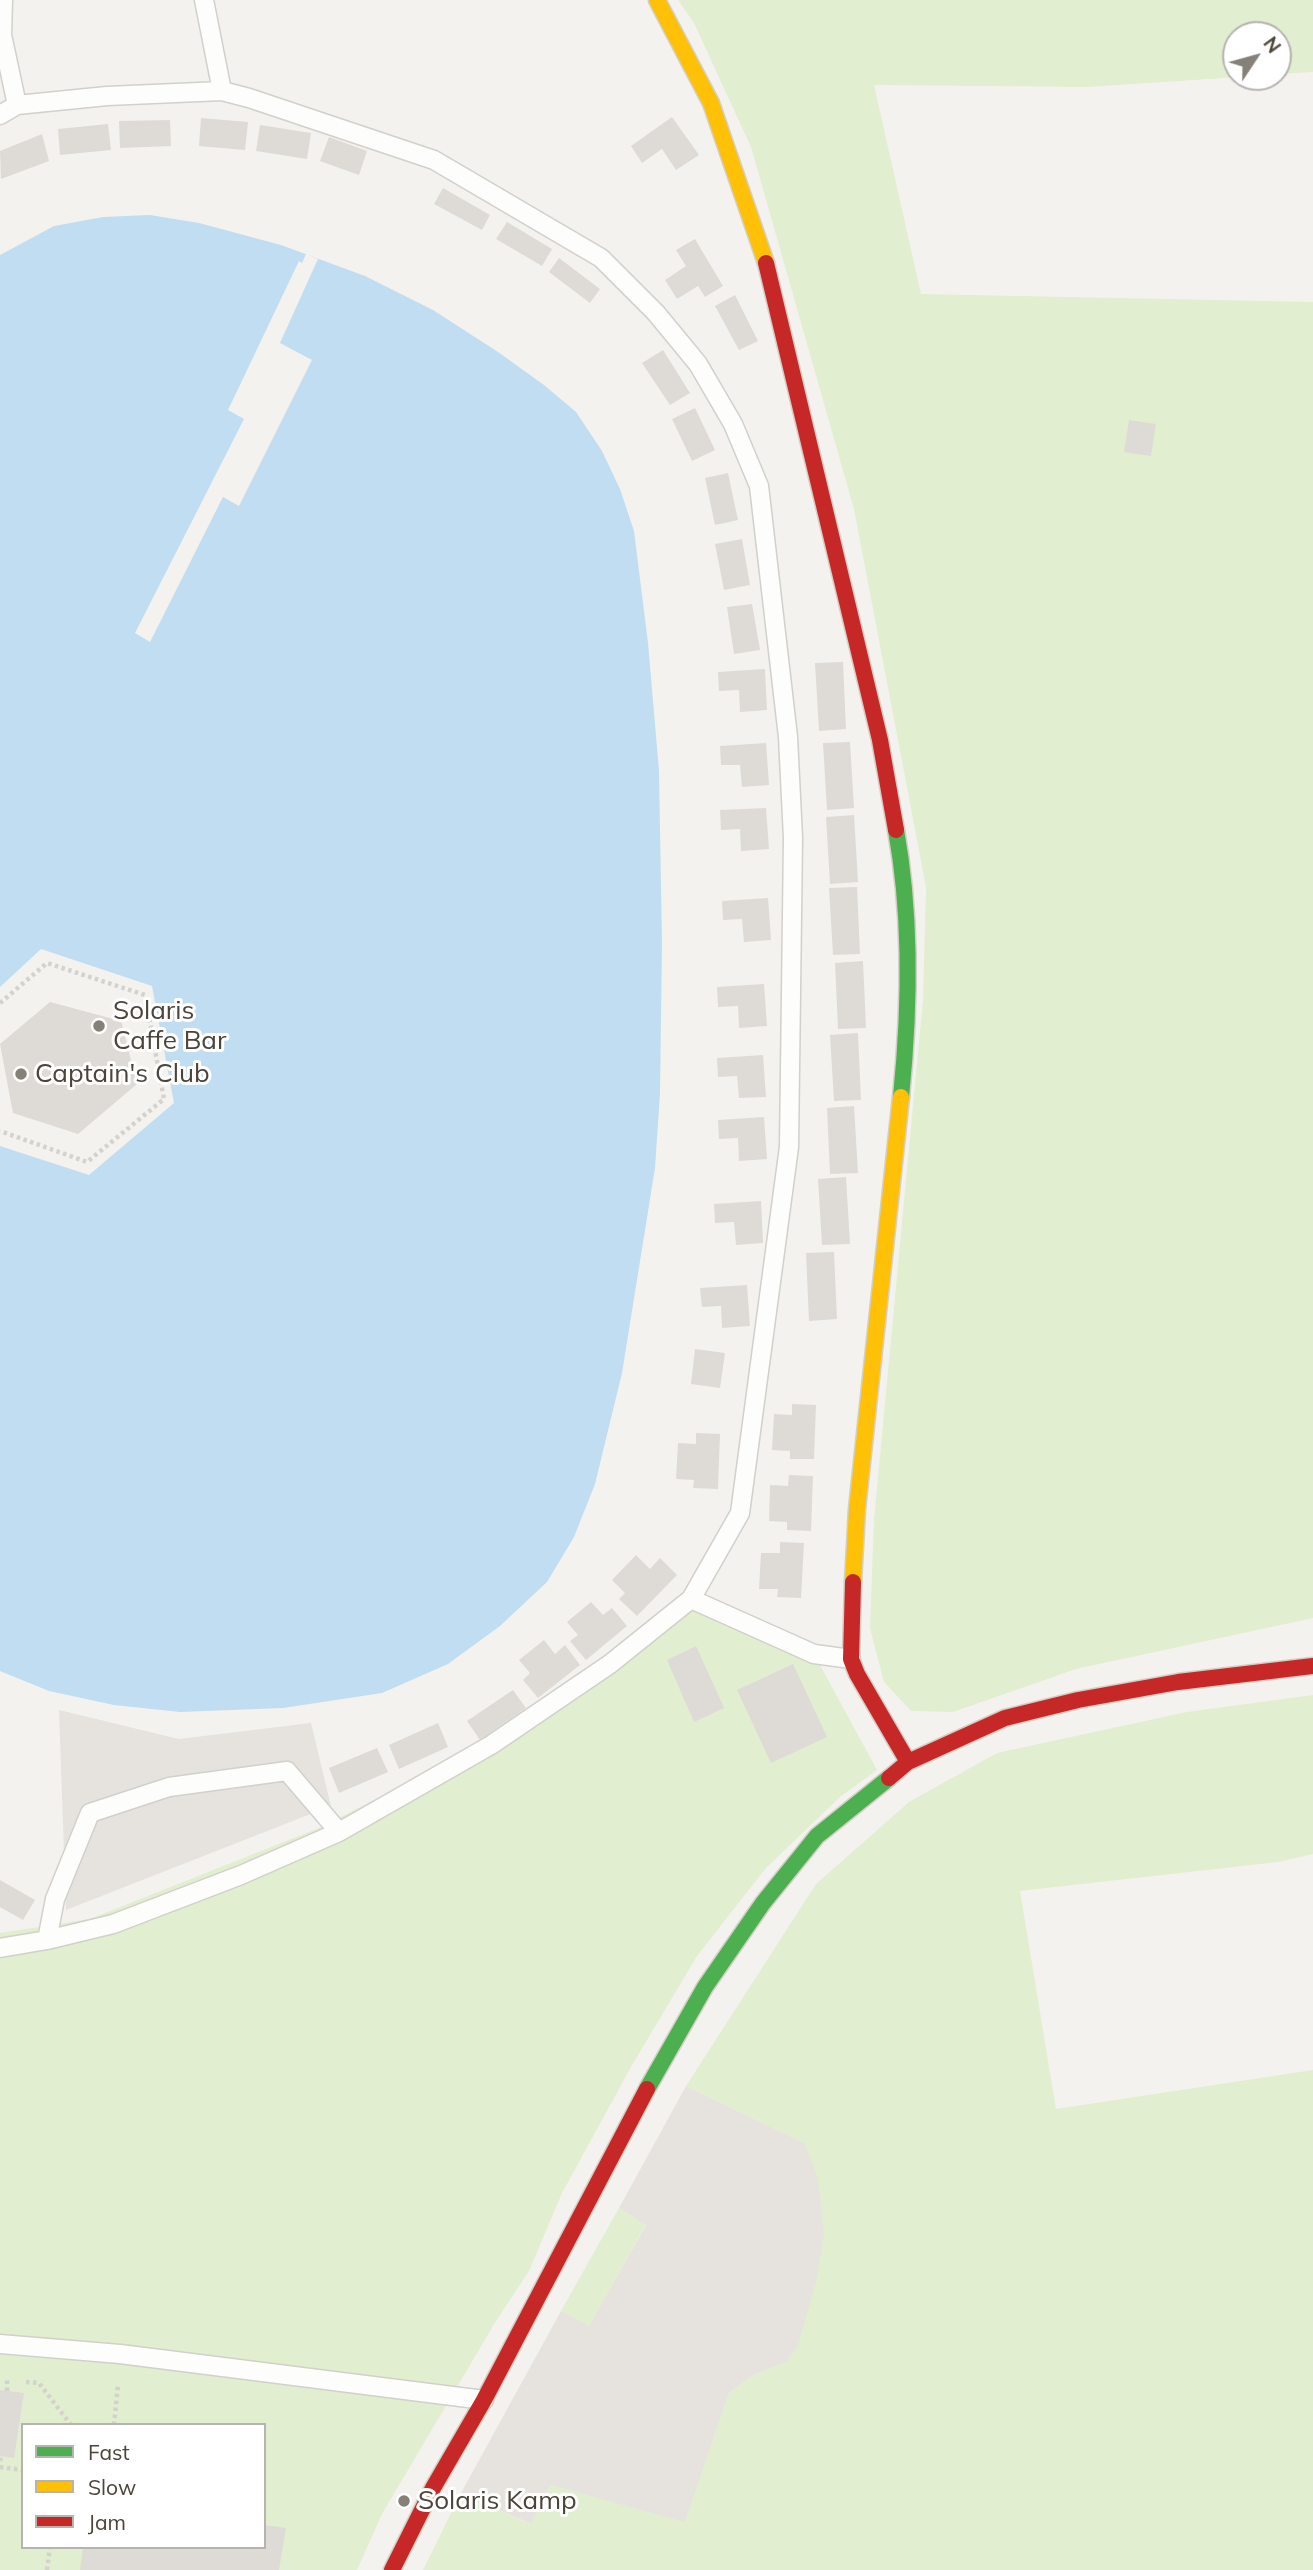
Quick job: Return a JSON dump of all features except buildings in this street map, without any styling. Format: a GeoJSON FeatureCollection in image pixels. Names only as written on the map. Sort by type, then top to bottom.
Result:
{"type":"FeatureCollection","features":[{"type":"Feature","properties":{"kind":"street"},"geometry":{"type":"LineString","coordinates":[[657,0],[711,103],[766,264],[880,740],[904,873],[908,940],[908,1030],[857,1509],[850,1629],[851,1659],[908,1762]]}},
{"type":"Feature","properties":{"kind":"street"},"geometry":{"type":"LineString","coordinates":[[392,2570],[641,2099],[705,1987],[763,1903],[817,1836],[908,1762],[1005,1718],[1079,1700],[1178,1682],[1313,1666]]}},
{"type":"Feature","properties":{"kind":"lane"},"geometry":{"type":"LineString","coordinates":[[3,0],[2,35],[17,105]]}},
{"type":"Feature","properties":{"kind":"lane"},"geometry":{"type":"LineString","coordinates":[[204,0],[222,91]]}},
{"type":"Feature","properties":{"kind":"lane"},"geometry":{"type":"LineString","coordinates":[[0,115],[17,105],[107,96],[222,91],[434,160],[601,258],[656,313],[698,364],[733,424],[759,486],[788,737],[793,825],[789,1147],[740,1513],[691,1599],[610,1664],[491,1745],[339,1832],[241,1875],[113,1924],[0,1948]]}},
{"type":"Feature","properties":{"kind":"lane"},"geometry":{"type":"LineString","coordinates":[[691,1599],[814,1654],[851,1659]]}},
{"type":"Feature","properties":{"kind":"lane"},"geometry":{"type":"LineString","coordinates":[[47,1940],[55,1899],[90,1813],[169,1787],[287,1771],[339,1832]]}},
{"type":"Feature","properties":{"kind":"lane"},"geometry":{"type":"LineString","coordinates":[[0,2344],[120,2354],[484,2400]]}},
{"type":"Feature","properties":{"kind":"path"},"geometry":{"type":"LineString","coordinates":[[0,1003],[47,963],[145,995],[164,1099],[87,1162],[0,1131]]}},
{"type":"Feature","properties":{"kind":"path"},"geometry":{"type":"LineString","coordinates":[[7,2391],[7,2380],[39,2383],[69,2423]]}},
{"type":"Feature","properties":{"kind":"path"},"geometry":{"type":"LineString","coordinates":[[0,2467],[21,2470]]}},
{"type":"Feature","properties":{"kind":"path"},"geometry":{"type":"LineString","coordinates":[[47,2570],[50,2549]]}},
{"type":"Feature","properties":{"kind":"green space"},"geometry":{"type":"Polygon","coordinates":[[[678,0],[1313,0],[1313,72],[1292,73],[1292,21],[1222,21],[1222,78],[1088,87],[874,85],[921,294],[1313,302],[1313,1618],[1076,1669],[953,1712],[911,1711],[884,1682],[870,1628],[874,1520],[923,1000],[926,887],[854,509],[751,147],[694,23],[678,0]]]}},
{"type":"Feature","properties":{"kind":"green space"},"geometry":{"type":"Polygon","coordinates":[[[673,1600],[814,1654],[877,1770],[840,1797],[766,1868],[697,1956],[631,2067],[562,2193],[529,2271],[496,2321],[382,2514],[357,2570],[0,2570],[0,1933],[90,1919],[319,1828],[475,1749],[547,1701],[673,1600]]]}},
{"type":"Feature","properties":{"kind":"green space"},"geometry":{"type":"Polygon","coordinates":[[[1313,1695],[1313,1854],[1278,1862],[1020,1891],[1056,2109],[1313,2070],[1313,2570],[423,2570],[461,2493],[530,2524],[550,2485],[685,2521],[729,2393],[752,2376],[786,2362],[804,2143],[686,2086],[816,1884],[909,1802],[997,1753],[1187,1712],[1313,1695]]]}},
{"type":"Feature","properties":{"kind":"green space"},"geometry":{"type":"Polygon","coordinates":[[[619,2208],[646,2224],[589,2327],[561,2311],[619,2208]]]}},
{"type":"Feature","properties":{"kind":"shaded area"},"geometry":{"type":"Polygon","coordinates":[[[59,1710],[179,1739],[311,1723],[331,1806],[66,1910],[59,1710]]]}},
{"type":"Feature","properties":{"kind":"shaded area"},"geometry":{"type":"Polygon","coordinates":[[[686,2086],[804,2143],[818,2178],[824,2234],[816,2282],[798,2346],[786,2362],[752,2376],[729,2393],[685,2522],[550,2485],[531,2524],[461,2493],[561,2311],[589,2326],[646,2225],[619,2208],[686,2086]]]}},
{"type":"Feature","properties":{"kind":"water"},"geometry":{"type":"Polygon","coordinates":[[[150,215],[199,223],[281,245],[365,276],[433,310],[498,352],[576,412],[602,451],[620,489],[634,531],[648,643],[659,771],[662,943],[660,1093],[655,1168],[622,1373],[595,1484],[574,1537],[547,1582],[500,1626],[448,1664],[382,1693],[283,1708],[180,1712],[114,1705],[49,1691],[0,1671],[0,255],[54,226],[103,217],[150,215]]]}},
{"type":"Feature","properties":{"kind":"pier"},"geometry":{"type":"Polygon","coordinates":[[[306,254],[318,259],[280,343],[312,360],[239,506],[223,497],[150,642],[135,633],[244,419],[228,410],[299,261],[302,263],[306,254]]]}},
{"type":"Feature","properties":{"kind":"pier"},"geometry":{"type":"Polygon","coordinates":[[[41,949],[152,986],[174,1103],[89,1175],[0,1146],[0,987],[41,949]]]}},
{"type":"Feature","properties":{"kind":"traffic: fast"},"geometry":{"type":"LineString","coordinates":[[896,830],[905,896],[908,963],[901,1097]]}},
{"type":"Feature","properties":{"kind":"traffic: fast"},"geometry":{"type":"LineString","coordinates":[[647,2089],[705,1987],[763,1903],[817,1836],[889,1778]]}},
{"type":"Feature","properties":{"kind":"traffic: slow"},"geometry":{"type":"LineString","coordinates":[[657,0],[711,103],[766,263]]}},
{"type":"Feature","properties":{"kind":"traffic: slow"},"geometry":{"type":"LineString","coordinates":[[853,1582],[857,1509],[901,1097]]}},
{"type":"Feature","properties":{"kind":"traffic: jam"},"geometry":{"type":"LineString","coordinates":[[766,263],[880,740],[896,830]]}},
{"type":"Feature","properties":{"kind":"traffic: jam"},"geometry":{"type":"LineString","coordinates":[[853,1582],[851,1659],[908,1762]]}},
{"type":"Feature","properties":{"kind":"traffic: jam"},"geometry":{"type":"LineString","coordinates":[[889,1778],[908,1762],[1005,1718],[1078,1700],[1178,1682],[1313,1666]]}},
{"type":"Feature","properties":{"kind":"traffic: jam"},"geometry":{"type":"LineString","coordinates":[[392,2570],[433,2488],[484,2400],[647,2089]]}},
{"type":"Feature","properties":{"kind":"place","name":"Solaris Caffe Bar"},"geometry":{"type":"Point","coordinates":[99,1026]}},
{"type":"Feature","properties":{"kind":"place","name":"Captain's Club"},"geometry":{"type":"Point","coordinates":[21,1074]}},
{"type":"Feature","properties":{"kind":"place","name":"Solaris Kamp"},"geometry":{"type":"Point","coordinates":[404,2501]}}]}
